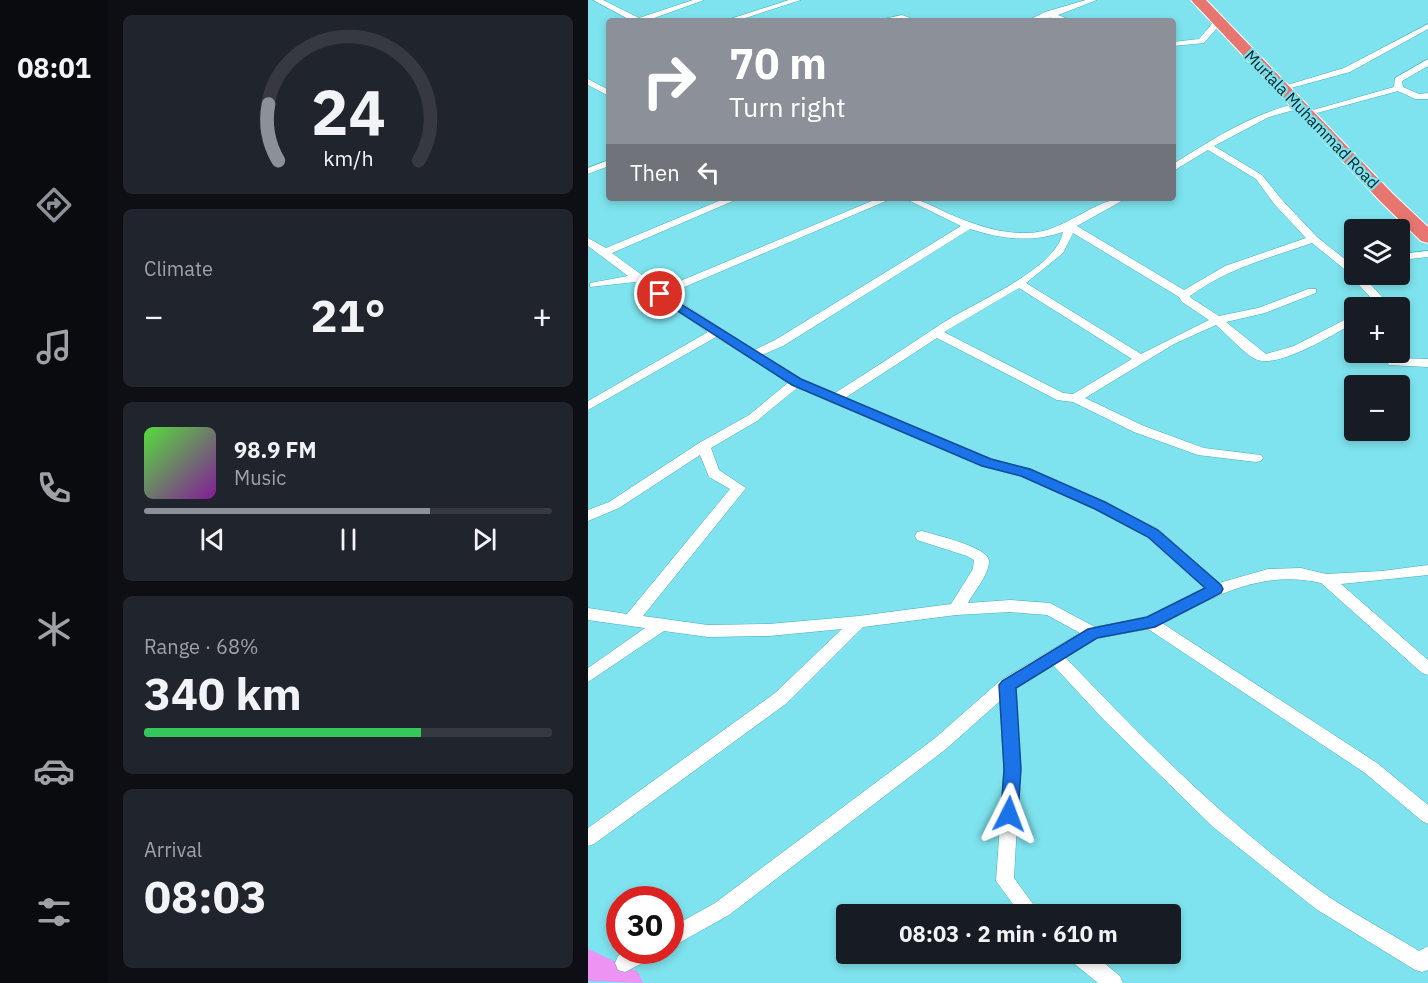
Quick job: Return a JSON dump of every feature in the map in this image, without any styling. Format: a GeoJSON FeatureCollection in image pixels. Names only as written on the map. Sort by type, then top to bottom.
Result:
{"type":"FeatureCollection","features":[{"type":"Feature","properties":{"kind":"highway","name":"Murtala Muhammad Road"},"geometry":{"type":"LineString","coordinates":[[1198,0],[1298,106],[1339,141],[1394,197],[1428,237]]}},
{"type":"Feature","properties":{"kind":"highway","name":"Murtala Muhammad Road"},"geometry":{"type":"LineString","coordinates":[[1207,0],[1317,110],[1339,141]]}},
{"type":"Feature","properties":{"kind":"highway","name":"Murtala Muhammad Road"},"geometry":{"type":"LineString","coordinates":[[1394,197],[1428,221]]}},
{"type":"Feature","properties":{"kind":"street"},"geometry":{"type":"LineString","coordinates":[[597,0],[633,18]]}},
{"type":"Feature","properties":{"kind":"street"},"geometry":{"type":"LineString","coordinates":[[648,18],[700,0]]}},
{"type":"Feature","properties":{"kind":"street"},"geometry":{"type":"LineString","coordinates":[[738,18],[797,0]]}},
{"type":"Feature","properties":{"kind":"street"},"geometry":{"type":"LineString","coordinates":[[1038,18],[1094,0]]}},
{"type":"Feature","properties":{"kind":"street"},"geometry":{"type":"LineString","coordinates":[[1048,14],[1060,18]]}},
{"type":"Feature","properties":{"kind":"street"},"geometry":{"type":"LineString","coordinates":[[1176,44],[1201,41],[1219,21]]}},
{"type":"Feature","properties":{"kind":"street"},"geometry":{"type":"LineString","coordinates":[[1291,85],[1347,70],[1428,26]]}},
{"type":"Feature","properties":{"kind":"street"},"geometry":{"type":"LineString","coordinates":[[1399,88],[1398,80],[1428,62]]}},
{"type":"Feature","properties":{"kind":"street"},"geometry":{"type":"LineString","coordinates":[[588,82],[606,92]]}},
{"type":"Feature","properties":{"kind":"street"},"geometry":{"type":"LineString","coordinates":[[1317,110],[1399,88],[1418,97],[1428,96]]}},
{"type":"Feature","properties":{"kind":"street"},"geometry":{"type":"LineString","coordinates":[[588,96],[606,92]]}},
{"type":"Feature","properties":{"kind":"street"},"geometry":{"type":"LineString","coordinates":[[1176,166],[1228,134],[1285,108],[1298,106]]}},
{"type":"Feature","properties":{"kind":"street"},"geometry":{"type":"LineString","coordinates":[[1209,147],[1259,177],[1279,203],[1313,239],[1344,260]]}},
{"type":"Feature","properties":{"kind":"street"},"geometry":{"type":"LineString","coordinates":[[1176,154],[1187,159]]}},
{"type":"Feature","properties":{"kind":"street"},"geometry":{"type":"LineString","coordinates":[[588,171],[606,164]]}},
{"type":"Feature","properties":{"kind":"street"},"geometry":{"type":"LineString","coordinates":[[605,252],[728,201]]}},
{"type":"Feature","properties":{"kind":"street"},"geometry":{"type":"LineString","coordinates":[[660,294],[881,201]]}},
{"type":"Feature","properties":{"kind":"street"},"geometry":{"type":"LineString","coordinates":[[914,201],[938,214],[1007,236],[1048,234],[1069,226],[1116,201]]}},
{"type":"Feature","properties":{"kind":"street"},"geometry":{"type":"LineString","coordinates":[[753,356],[779,343],[970,225]]}},
{"type":"Feature","properties":{"kind":"street"},"geometry":{"type":"LineString","coordinates":[[836,399],[937,333],[941,328],[1018,283],[1049,261],[1066,242],[1069,226]]}},
{"type":"Feature","properties":{"kind":"street"},"geometry":{"type":"LineString","coordinates":[[1069,226],[1184,295],[1186,300],[1217,320],[1259,356],[1266,358],[1298,349],[1344,324]]}},
{"type":"Feature","properties":{"kind":"street"},"geometry":{"type":"LineString","coordinates":[[1184,295],[1197,284],[1240,265],[1313,239]]}},
{"type":"Feature","properties":{"kind":"street"},"geometry":{"type":"LineString","coordinates":[[588,241],[716,332],[797,382],[987,463],[1025,472],[1100,506],[1153,533],[1216,589]]}},
{"type":"Feature","properties":{"kind":"street"},"geometry":{"type":"LineString","coordinates":[[1410,256],[1428,254]]}},
{"type":"Feature","properties":{"kind":"street"},"geometry":{"type":"LineString","coordinates":[[591,286],[617,262]]}},
{"type":"Feature","properties":{"kind":"street"},"geometry":{"type":"LineString","coordinates":[[591,286],[637,278]]}},
{"type":"Feature","properties":{"kind":"street"},"geometry":{"type":"LineString","coordinates":[[1018,283],[1142,360]]}},
{"type":"Feature","properties":{"kind":"street"},"geometry":{"type":"LineString","coordinates":[[1367,285],[1377,297]]}},
{"type":"Feature","properties":{"kind":"street"},"geometry":{"type":"LineString","coordinates":[[1075,398],[1170,342],[1217,320],[1261,311],[1312,291]]}},
{"type":"Feature","properties":{"kind":"street"},"geometry":{"type":"LineString","coordinates":[[588,406],[716,332]]}},
{"type":"Feature","properties":{"kind":"street"},"geometry":{"type":"LineString","coordinates":[[937,333],[1061,397],[1075,398],[1139,429],[1203,452],[1256,458]]}},
{"type":"Feature","properties":{"kind":"street"},"geometry":{"type":"LineString","coordinates":[[1410,362],[1428,363]]}},
{"type":"Feature","properties":{"kind":"street"},"geometry":{"type":"LineString","coordinates":[[588,516],[614,505],[704,446],[753,418],[797,382]]}},
{"type":"Feature","properties":{"kind":"street"},"geometry":{"type":"LineString","coordinates":[[631,620],[739,488],[714,477],[704,446]]}},
{"type":"Feature","properties":{"kind":"street"},"geometry":{"type":"LineString","coordinates":[[922,536],[972,552],[982,558],[980,570],[956,609]]}},
{"type":"Feature","properties":{"kind":"street"},"geometry":{"type":"LineString","coordinates":[[684,931],[722,909],[940,744],[1007,685],[1093,633],[1150,623],[1216,589],[1268,574],[1301,573],[1326,579],[1382,576],[1428,570]]}},
{"type":"Feature","properties":{"kind":"street"},"geometry":{"type":"LineString","coordinates":[[1326,579],[1428,669]]}},
{"type":"Feature","properties":{"kind":"street"},"geometry":{"type":"LineString","coordinates":[[588,614],[708,631],[769,630],[859,622],[956,609],[1010,606],[1050,609],[1093,633]]}},
{"type":"Feature","properties":{"kind":"street"},"geometry":{"type":"LineString","coordinates":[[588,838],[781,698],[859,622]]}},
{"type":"Feature","properties":{"kind":"street"},"geometry":{"type":"LineString","coordinates":[[1150,623],[1371,768],[1428,816]]}},
{"type":"Feature","properties":{"kind":"street"},"geometry":{"type":"LineString","coordinates":[[588,676],[661,626]]}},
{"type":"Feature","properties":{"kind":"street"},"geometry":{"type":"LineString","coordinates":[[1055,657],[1110,715],[1219,821],[1323,903],[1422,963],[1428,955]]}},
{"type":"Feature","properties":{"kind":"street"},"geometry":{"type":"LineString","coordinates":[[1007,685],[1012,769],[1005,881],[1023,904]]}},
{"type":"Feature","properties":{"kind":"street"},"geometry":{"type":"LineString","coordinates":[[1090,964],[1113,983]]}},
{"type":"Feature","properties":{"kind":"waterway"},"geometry":{"type":"LineString","coordinates":[[588,965],[627,983]]}},
{"type":"Feature","properties":{"kind":"route"},"geometry":{"type":"LineString","coordinates":[[660,294],[797,382],[987,463],[1025,472],[1153,533],[1216,589],[1150,623],[1093,633],[1007,685],[1012,769],[1009,814]]}}]}
